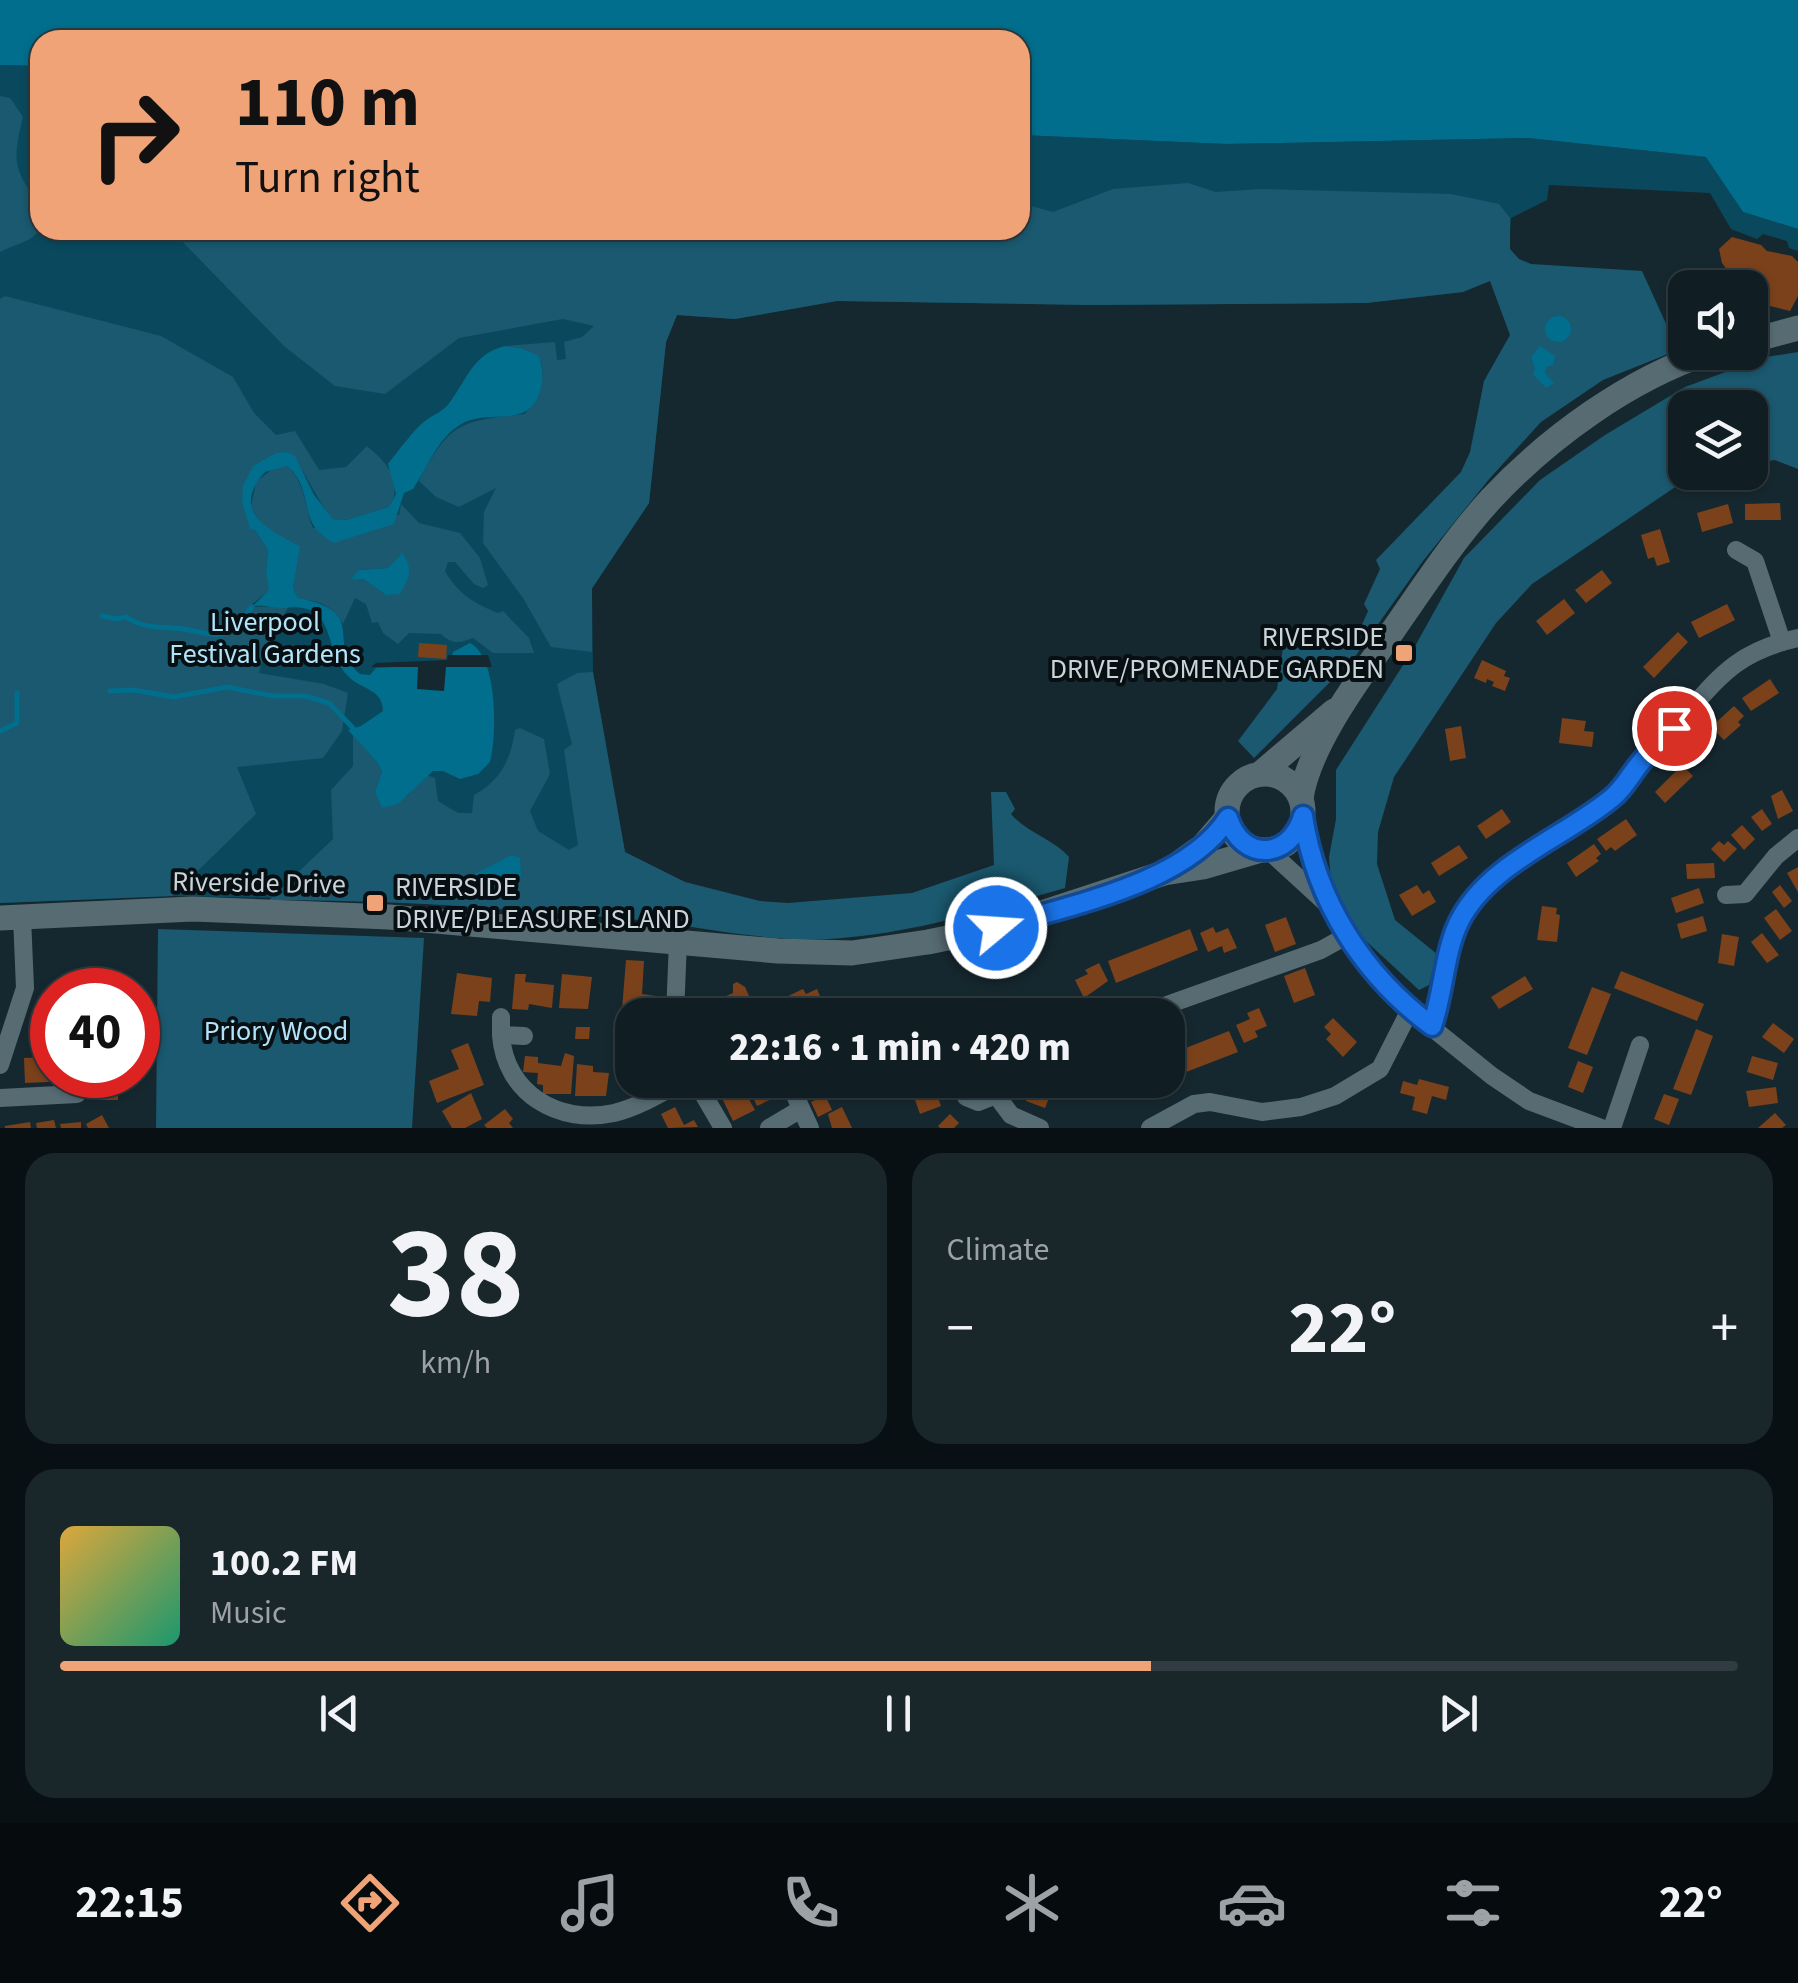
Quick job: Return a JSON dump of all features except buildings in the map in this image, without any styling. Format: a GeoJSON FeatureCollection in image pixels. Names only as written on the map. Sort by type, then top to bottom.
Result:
{"type":"FeatureCollection","features":[{"type":"Feature","properties":{"kind":"street"},"geometry":{"type":"LineString","coordinates":[[1768,336],[1798,328]]}},
{"type":"Feature","properties":{"kind":"street"},"geometry":{"type":"LineString","coordinates":[[1264,850],[1292,839],[1309,767],[1338,708],[1492,499],[1563,434],[1670,370]]}},
{"type":"Feature","properties":{"kind":"street"},"geometry":{"type":"LineString","coordinates":[[1432,1026],[1443,992],[1448,953],[1475,897],[1546,839],[1616,795],[1642,760],[1726,668],[1756,650],[1790,640],[1755,561],[1736,550]]}},
{"type":"Feature","properties":{"kind":"street"},"geometry":{"type":"LineString","coordinates":[[1338,708],[1260,774],[1237,786],[1230,796],[1228,818],[1238,839],[1264,850],[1327,904],[1410,1010],[1492,1076],[1529,1101],[1601,1128]]}},
{"type":"Feature","properties":{"kind":"street"},"geometry":{"type":"LineString","coordinates":[[1260,774],[1285,779],[1302,807],[1327,904]]}},
{"type":"Feature","properties":{"kind":"street","name":"Riverside Drive"},"geometry":{"type":"LineString","coordinates":[[1164,873],[1203,846],[1228,818]]}},
{"type":"Feature","properties":{"kind":"street"},"geometry":{"type":"LineString","coordinates":[[1726,895],[1749,901],[1776,856],[1798,838]]}},
{"type":"Feature","properties":{"kind":"street","name":"Riverside Drive"},"geometry":{"type":"LineString","coordinates":[[11,918],[193,909],[389,916],[778,951],[852,953],[996,928],[1164,873],[1204,867],[1264,850]]}},
{"type":"Feature","properties":{"kind":"street"},"geometry":{"type":"LineString","coordinates":[[0,1065],[25,988],[11,918]]}},
{"type":"Feature","properties":{"kind":"street"},"geometry":{"type":"LineString","coordinates":[[1185,999],[1321,950],[1348,935]]}},
{"type":"Feature","properties":{"kind":"street"},"geometry":{"type":"LineString","coordinates":[[675,998],[678,941]]}},
{"type":"Feature","properties":{"kind":"street"},"geometry":{"type":"LineString","coordinates":[[1150,1128],[1194,1104],[1210,1102],[1262,1112],[1301,1108],[1335,1096],[1380,1068],[1410,1010]]}},
{"type":"Feature","properties":{"kind":"street"},"geometry":{"type":"LineString","coordinates":[[524,1036],[501,1026],[505,1062],[518,1085],[542,1104],[573,1114],[611,1114],[651,1098]]}},
{"type":"Feature","properties":{"kind":"street"},"geometry":{"type":"LineString","coordinates":[[1612,1128],[1640,1045]]}},
{"type":"Feature","properties":{"kind":"street"},"geometry":{"type":"LineString","coordinates":[[0,1098],[30,1096]]}},
{"type":"Feature","properties":{"kind":"street"},"geometry":{"type":"LineString","coordinates":[[706,1098],[723,1128]]}},
{"type":"Feature","properties":{"kind":"street"},"geometry":{"type":"LineString","coordinates":[[796,1098],[810,1128]]}},
{"type":"Feature","properties":{"kind":"street"},"geometry":{"type":"LineString","coordinates":[[1003,1098],[1011,1115],[1040,1128]]}},
{"type":"Feature","properties":{"kind":"street"},"geometry":{"type":"LineString","coordinates":[[769,1128],[801,1109]]}},
{"type":"Feature","properties":{"kind":"green space","name":"Liverpool Festival Gardens"},"geometry":{"type":"Polygon","coordinates":[[[0,65],[30,66],[30,240],[1030,240],[1030,135],[1226,144],[1528,138],[1707,157],[1743,212],[1798,229],[1798,251],[1789,248],[1787,241],[1763,234],[1757,239],[1731,229],[1710,193],[1549,185],[1547,200],[1511,218],[1509,249],[1463,292],[1366,303],[1090,305],[837,301],[735,319],[677,315],[666,342],[649,503],[592,589],[593,672],[625,852],[651,921],[376,900],[172,896],[0,903],[0,65]]]}},
{"type":"Feature","properties":{"kind":"green space"},"geometry":{"type":"Polygon","coordinates":[[[0,96],[10,98],[23,117],[17,164],[30,192],[30,239],[0,252],[0,96]]]}},
{"type":"Feature","properties":{"kind":"green space"},"geometry":{"type":"Polygon","coordinates":[[[1188,183],[1216,192],[1260,189],[1451,194],[1499,204],[1510,218],[1510,249],[1519,259],[1531,264],[1642,271],[1668,328],[1668,354],[1603,380],[1541,422],[1423,561],[1354,658],[1254,758],[1238,741],[1277,689],[1283,647],[1312,648],[1313,638],[1354,643],[1368,611],[1364,604],[1380,569],[1376,560],[1461,472],[1470,452],[1484,381],[1510,335],[1490,281],[1463,292],[1366,303],[1090,305],[837,301],[735,319],[677,315],[666,342],[649,503],[592,588],[592,652],[551,647],[523,598],[483,543],[484,512],[496,488],[459,507],[436,497],[419,481],[449,435],[472,422],[525,414],[530,407],[542,380],[539,357],[521,348],[505,346],[555,342],[557,360],[566,359],[564,342],[582,337],[594,326],[563,319],[459,338],[385,394],[335,386],[284,346],[181,240],[1030,240],[1030,206],[1053,212],[1113,189],[1188,183]]]}},
{"type":"Feature","properties":{"kind":"green space"},"geometry":{"type":"Polygon","coordinates":[[[5,296],[161,336],[233,377],[254,413],[276,435],[295,431],[319,470],[346,467],[367,446],[394,480],[390,507],[346,520],[333,519],[287,452],[243,486],[255,530],[268,550],[266,572],[270,590],[253,607],[289,606],[266,645],[259,673],[324,684],[348,693],[342,731],[323,758],[237,767],[256,814],[172,896],[0,903],[0,299],[5,296]]]}},
{"type":"Feature","properties":{"kind":"green space"},"geometry":{"type":"Polygon","coordinates":[[[1798,352],[1798,469],[1768,461],[1768,390],[1680,390],[1731,370],[1768,370],[1768,357],[1798,352]]]}},
{"type":"Feature","properties":{"kind":"green space"},"geometry":{"type":"Polygon","coordinates":[[[1668,397],[1671,490],[1532,584],[1496,623],[1394,777],[1378,832],[1377,864],[1395,920],[1437,954],[1429,985],[1419,990],[1354,930],[1331,883],[1329,857],[1336,819],[1336,770],[1414,648],[1464,558],[1540,480],[1668,397]]]}},
{"type":"Feature","properties":{"kind":"green space"},"geometry":{"type":"Polygon","coordinates":[[[287,466],[298,480],[313,528],[399,515],[401,504],[419,523],[460,533],[480,558],[488,585],[483,588],[474,584],[455,562],[448,562],[445,571],[467,597],[498,613],[503,611],[529,638],[534,653],[493,653],[473,638],[456,642],[441,634],[409,633],[398,644],[383,633],[378,622],[372,623],[366,604],[355,598],[343,624],[325,605],[298,598],[293,588],[299,546],[263,527],[251,507],[256,482],[275,467],[287,466]],[[401,554],[388,568],[359,570],[363,579],[386,595],[401,554]]]}},
{"type":"Feature","properties":{"kind":"green space"},"geometry":{"type":"Polygon","coordinates":[[[593,672],[625,852],[685,882],[760,901],[788,903],[912,893],[994,865],[991,792],[1006,792],[1015,809],[1011,814],[1069,857],[1065,888],[918,927],[828,939],[779,938],[632,919],[496,908],[269,900],[333,839],[331,790],[353,766],[353,735],[382,772],[375,791],[406,797],[426,775],[435,778],[438,801],[458,813],[472,813],[474,795],[503,768],[515,730],[520,728],[544,739],[550,774],[530,811],[538,831],[569,850],[578,845],[564,750],[572,744],[557,684],[577,673],[593,672]]]}},
{"type":"Feature","properties":{"kind":"green space","name":"Priory Wood"},"geometry":{"type":"Polygon","coordinates":[[[158,929],[424,938],[412,1128],[156,1128],[156,1098],[160,1098],[158,929]]]}},
{"type":"Feature","properties":{"kind":"shaded area"},"geometry":{"type":"Polygon","coordinates":[[[0,0],[1798,0],[1798,229],[1743,212],[1706,157],[1528,138],[1226,144],[1030,135],[1030,30],[30,30],[30,66],[0,65],[0,0]]]}},
{"type":"Feature","properties":{"kind":"shaded area"},"geometry":{"type":"Polygon","coordinates":[[[1558,316],[1567,320],[1571,329],[1567,338],[1558,342],[1549,338],[1545,329],[1549,320],[1558,316]]]}},
{"type":"Feature","properties":{"kind":"shaded area"},"geometry":{"type":"Polygon","coordinates":[[[505,346],[539,356],[542,380],[533,404],[517,415],[475,419],[456,428],[441,443],[413,489],[404,493],[394,524],[334,543],[314,526],[301,486],[287,466],[265,472],[251,498],[252,508],[265,525],[300,546],[293,588],[298,598],[333,611],[343,629],[345,651],[360,674],[370,675],[376,668],[450,664],[453,652],[470,643],[486,664],[494,716],[490,762],[478,774],[460,779],[433,771],[398,804],[382,808],[375,791],[382,772],[348,730],[383,711],[382,703],[375,693],[347,675],[326,628],[313,612],[301,608],[252,607],[269,590],[268,550],[255,530],[250,529],[242,501],[243,486],[253,466],[276,453],[287,452],[295,456],[314,495],[333,519],[346,520],[389,507],[396,494],[388,464],[421,424],[447,405],[478,361],[505,346]]]}},
{"type":"Feature","properties":{"kind":"shaded area"},"geometry":{"type":"Polygon","coordinates":[[[1540,346],[1555,356],[1545,373],[1554,383],[1546,388],[1533,374],[1531,357],[1540,346]]]}},
{"type":"Feature","properties":{"kind":"shaded area"},"geometry":{"type":"Polygon","coordinates":[[[402,553],[409,574],[400,594],[386,595],[363,579],[351,579],[359,570],[388,568],[402,553]]]}},
{"type":"Feature","properties":{"kind":"shaded area"},"geometry":{"type":"Polygon","coordinates":[[[512,855],[520,858],[521,877],[513,875],[493,887],[464,890],[469,877],[512,855]]]}},
{"type":"Feature","properties":{"kind":"pier"},"geometry":{"type":"Polygon","coordinates":[[[448,655],[488,655],[492,667],[446,667],[444,691],[417,689],[418,667],[371,667],[376,663],[447,660],[448,655]]]}},
{"type":"Feature","properties":{"kind":"waterway"},"geometry":{"type":"LineString","coordinates":[[102,616],[222,634],[231,630],[252,607]]}},
{"type":"Feature","properties":{"kind":"waterway"},"geometry":{"type":"LineString","coordinates":[[110,691],[133,690],[174,697],[227,687],[273,696],[305,696],[329,703],[353,728]]}},
{"type":"Feature","properties":{"kind":"waterway"},"geometry":{"type":"LineString","coordinates":[[0,731],[17,723],[17,693]]}},
{"type":"Feature","properties":{"kind":"place","name":"RIVERSIDE DRIVE/PROMENADE GARDEN"},"geometry":{"type":"Point","coordinates":[1404,653]}},
{"type":"Feature","properties":{"kind":"place","name":"RIVERSIDE DRIVE/PLEASURE ISLAND"},"geometry":{"type":"Point","coordinates":[375,903]}},
{"type":"Feature","properties":{"kind":"route"},"geometry":{"type":"LineString","coordinates":[[996,928],[1164,873],[1203,846],[1228,818],[1238,839],[1268,850],[1292,839],[1303,816],[1327,904],[1371,967],[1410,1010],[1432,1026],[1443,992],[1448,953],[1475,897],[1546,839],[1616,795],[1642,760],[1674,728]]}}]}
